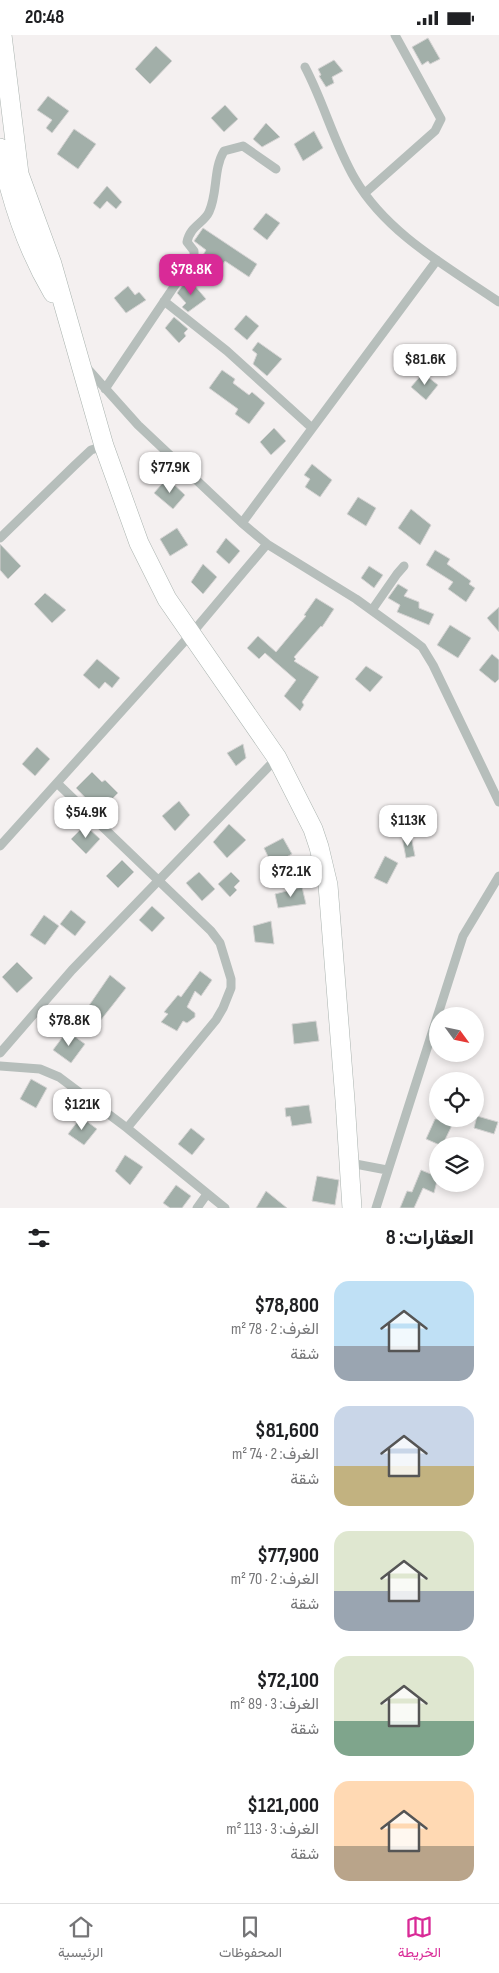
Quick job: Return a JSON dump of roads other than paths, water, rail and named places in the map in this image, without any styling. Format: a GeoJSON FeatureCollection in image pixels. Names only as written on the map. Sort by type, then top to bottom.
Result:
{"type":"FeatureCollection","features":[{"type":"Feature","properties":{"kind":"main road"},"geometry":{"type":"LineString","coordinates":[[2,35],[19,174],[52,264],[104,445],[149,564],[167,599],[277,758],[313,829],[326,877],[350,1163],[352,1208]]}},
{"type":"Feature","properties":{"kind":"main road"},"geometry":{"type":"LineString","coordinates":[[0,148],[12,202],[24,234],[38,267],[65,313]]}},
{"type":"Feature","properties":{"kind":"street"},"geometry":{"type":"LineString","coordinates":[[365,193],[435,131],[441,119],[395,35]]}},
{"type":"Feature","properties":{"kind":"street"},"geometry":{"type":"LineString","coordinates":[[305,67],[321,97],[348,164],[365,193],[390,222],[437,260],[499,302]]}},
{"type":"Feature","properties":{"kind":"street"},"geometry":{"type":"LineString","coordinates":[[105,389],[194,257],[194,251],[187,242],[188,235],[210,211],[219,163],[224,151],[243,146],[276,169]]}},
{"type":"Feature","properties":{"kind":"street"},"geometry":{"type":"LineString","coordinates":[[242,523],[437,260]]}},
{"type":"Feature","properties":{"kind":"street"},"geometry":{"type":"LineString","coordinates":[[164,301],[234,357],[312,429]]}},
{"type":"Feature","properties":{"kind":"street"},"geometry":{"type":"LineString","coordinates":[[78,358],[138,425],[242,523],[267,544],[372,610],[414,641],[429,657],[499,802]]}},
{"type":"Feature","properties":{"kind":"street"},"geometry":{"type":"LineString","coordinates":[[0,538],[74,465],[91,450],[104,445]]}},
{"type":"Feature","properties":{"kind":"street"},"geometry":{"type":"LineString","coordinates":[[0,846],[58,784],[192,633],[267,544]]}},
{"type":"Feature","properties":{"kind":"street"},"geometry":{"type":"LineString","coordinates":[[372,610],[404,566]]}},
{"type":"Feature","properties":{"kind":"street"},"geometry":{"type":"LineString","coordinates":[[0,1053],[72,970],[277,758]]}},
{"type":"Feature","properties":{"kind":"street"},"geometry":{"type":"LineString","coordinates":[[58,784],[211,931],[220,943],[231,979],[231,988],[216,1020],[127,1128]]}},
{"type":"Feature","properties":{"kind":"street"},"geometry":{"type":"LineString","coordinates":[[376,1208],[463,936],[499,876]]}},
{"type":"Feature","properties":{"kind":"street"},"geometry":{"type":"LineString","coordinates":[[0,1065],[40,1069],[53,1073],[127,1128],[224,1208]]}},
{"type":"Feature","properties":{"kind":"street"},"geometry":{"type":"LineString","coordinates":[[350,1163],[387,1170]]}},
{"type":"Feature","properties":{"kind":"street"},"geometry":{"type":"LineString","coordinates":[[197,1208],[207,1194]]}}]}
